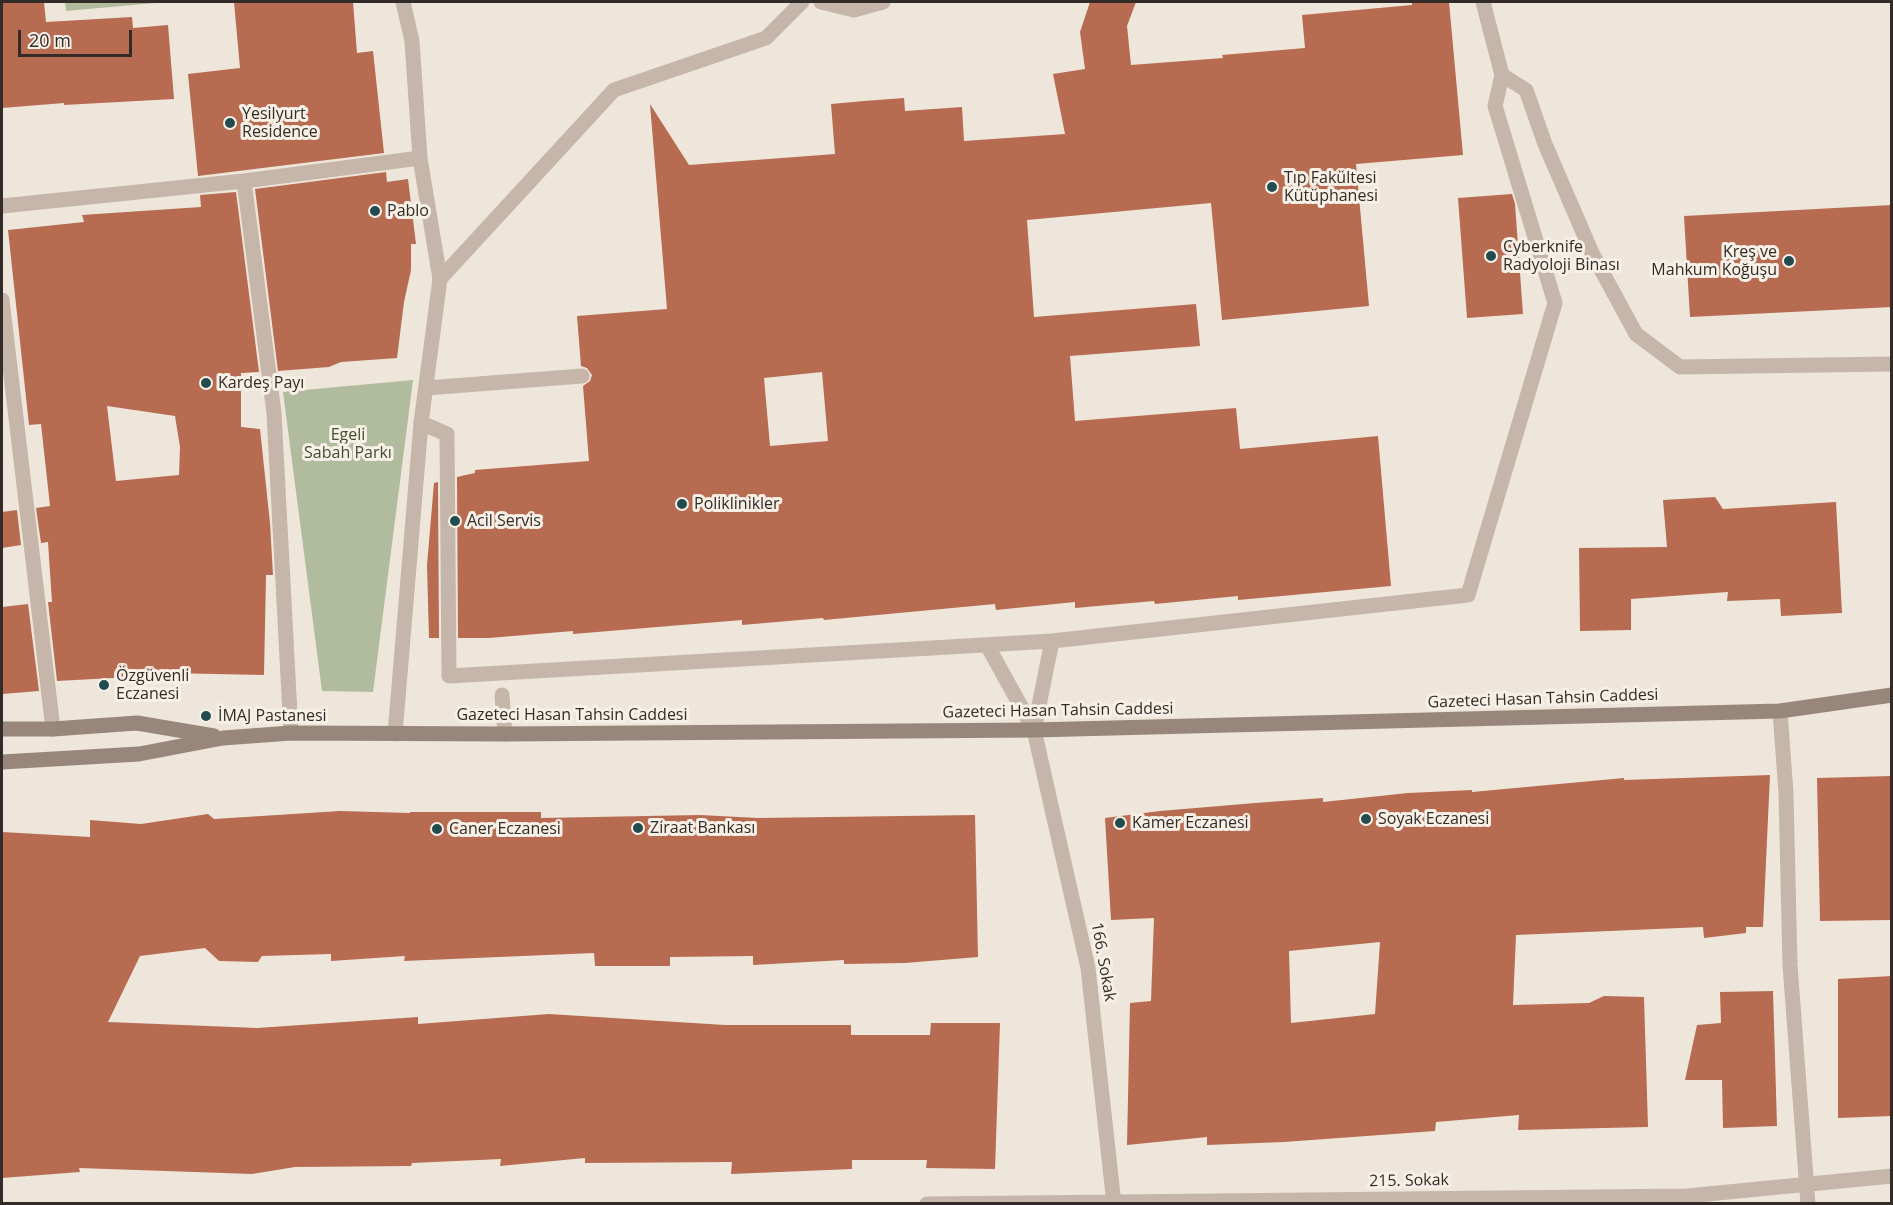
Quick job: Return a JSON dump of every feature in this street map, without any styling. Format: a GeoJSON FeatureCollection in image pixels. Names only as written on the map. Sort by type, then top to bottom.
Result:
{"type":"FeatureCollection","features":[{"type":"Feature","properties":{"kind":"main road","name":"Gazeteci Hasan Tahsin Caddesi"},"geometry":{"type":"LineString","coordinates":[[2,762],[140,754],[223,738],[291,733],[505,734],[1034,730],[1780,711],[1892,695]]}},
{"type":"Feature","properties":{"kind":"main road","name":"Gazeteci Hasan Tahsin Caddesi"},"geometry":{"type":"LineString","coordinates":[[2,729],[53,729],[137,723],[223,738]]}},
{"type":"Feature","properties":{"kind":"street"},"geometry":{"type":"LineString","coordinates":[[395,734],[421,423],[440,279],[420,158],[412,41],[404,2]]}},
{"type":"Feature","properties":{"kind":"street"},"geometry":{"type":"LineString","coordinates":[[440,279],[614,90],[766,38],[802,2]]}},
{"type":"Feature","properties":{"kind":"street"},"geometry":{"type":"LineString","coordinates":[[821,2],[854,10],[882,2]]}},
{"type":"Feature","properties":{"kind":"street"},"geometry":{"type":"LineString","coordinates":[[421,423],[447,434],[449,676],[1052,641],[1468,595],[1555,303],[1495,106],[1502,75],[1484,2]]}},
{"type":"Feature","properties":{"kind":"street"},"geometry":{"type":"LineString","coordinates":[[1502,75],[1526,90],[1545,144],[1592,253],[1636,334],[1680,367],[1892,364]]}},
{"type":"Feature","properties":{"kind":"street"},"geometry":{"type":"LineString","coordinates":[[2,206],[244,181],[420,158]]}},
{"type":"Feature","properties":{"kind":"street"},"geometry":{"type":"LineString","coordinates":[[244,181],[274,414],[291,733]]}},
{"type":"Feature","properties":{"kind":"street"},"geometry":{"type":"LineString","coordinates":[[2,300],[53,729]]}},
{"type":"Feature","properties":{"kind":"street"},"geometry":{"type":"LineString","coordinates":[[426,388],[582,376]]}},
{"type":"Feature","properties":{"kind":"street"},"geometry":{"type":"LineString","coordinates":[[1034,730],[1052,641]]}},
{"type":"Feature","properties":{"kind":"street"},"geometry":{"type":"LineString","coordinates":[[987,645],[1034,730]]}},
{"type":"Feature","properties":{"kind":"street"},"geometry":{"type":"LineString","coordinates":[[502,694],[505,734]]}},
{"type":"Feature","properties":{"kind":"street"},"geometry":{"type":"LineString","coordinates":[[1780,711],[1786,793],[1790,965],[1808,1203]]}},
{"type":"Feature","properties":{"kind":"street","name":"166. Sokak"},"geometry":{"type":"LineString","coordinates":[[1034,730],[1088,968],[1114,1203]]}},
{"type":"Feature","properties":{"kind":"street","name":"215. Sokak"},"geometry":{"type":"LineString","coordinates":[[927,1203],[1687,1196],[1892,1176]]}},
{"type":"Feature","properties":{"kind":"green space"},"geometry":{"type":"Polygon","coordinates":[[[65,2],[167,2],[66,11],[65,2]]]}},
{"type":"Feature","properties":{"kind":"green space","name":"Egeli Sabah Parkı"},"geometry":{"type":"Polygon","coordinates":[[[413,380],[373,692],[322,691],[283,392],[413,380]]]}},
{"type":"Feature","properties":{"kind":"building"},"geometry":{"type":"Polygon","coordinates":[[[2,2],[44,2],[46,22],[132,17],[133,28],[168,25],[174,99],[2,108],[2,2]]]}},
{"type":"Feature","properties":{"kind":"building"},"geometry":{"type":"Polygon","coordinates":[[[234,2],[353,2],[357,53],[373,51],[384,153],[198,176],[188,74],[240,68],[234,2]]]}},
{"type":"Feature","properties":{"kind":"building"},"geometry":{"type":"Polygon","coordinates":[[[1090,2],[1136,2],[1127,26],[1131,65],[1223,58],[1222,55],[1305,48],[1302,15],[1412,5],[1412,2],[1449,2],[1463,155],[1356,164],[1369,306],[1222,320],[1211,203],[1027,220],[1034,317],[1196,304],[1200,346],[1070,356],[1075,421],[1236,408],[1240,449],[1378,436],[1391,586],[1238,600],[1238,596],[1155,604],[1154,601],[1075,608],[1075,602],[996,610],[995,604],[824,620],[823,618],[742,625],[742,620],[573,634],[573,631],[489,638],[458,638],[457,477],[475,473],[475,470],[589,461],[583,386],[590,381],[592,375],[587,368],[581,366],[577,316],[667,309],[650,104],[689,165],[835,154],[831,104],[864,101],[904,98],[905,111],[962,107],[964,141],[1065,134],[1053,74],[1085,69],[1080,32],[1090,2]],[[822,372],[764,378],[770,446],[828,441],[822,372]]]}},
{"type":"Feature","properties":{"kind":"building"},"geometry":{"type":"Polygon","coordinates":[[[386,172],[387,182],[408,179],[416,244],[411,244],[411,270],[404,302],[397,358],[341,362],[329,367],[278,371],[255,189],[386,172]]]}},
{"type":"Feature","properties":{"kind":"building"},"geometry":{"type":"Polygon","coordinates":[[[236,192],[259,372],[241,373],[241,427],[260,429],[270,523],[273,575],[266,575],[264,675],[167,673],[167,675],[57,681],[48,602],[52,602],[48,542],[41,543],[36,508],[50,506],[41,424],[29,425],[8,230],[84,222],[82,215],[201,207],[200,195],[236,192]],[[107,406],[116,481],[179,475],[180,447],[175,416],[107,406]]]}},
{"type":"Feature","properties":{"kind":"building","name":"Cyberknife Radyoloji Binası"},"geometry":{"type":"Polygon","coordinates":[[[1512,194],[1515,204],[1523,314],[1467,318],[1458,198],[1512,194]]]}},
{"type":"Feature","properties":{"kind":"building","name":"Kreş ve Mahkum Koğuşu"},"geometry":{"type":"Polygon","coordinates":[[[1892,205],[1892,307],[1690,317],[1684,216],[1892,205]]]}},
{"type":"Feature","properties":{"kind":"building"},"geometry":{"type":"Polygon","coordinates":[[[438,482],[439,638],[429,638],[427,565],[434,483],[438,482]]]}},
{"type":"Feature","properties":{"kind":"building"},"geometry":{"type":"Polygon","coordinates":[[[1715,497],[1723,509],[1836,502],[1842,613],[1781,616],[1780,599],[1727,601],[1728,592],[1631,599],[1631,630],[1580,631],[1579,548],[1667,547],[1663,500],[1715,497]]]}},
{"type":"Feature","properties":{"kind":"building"},"geometry":{"type":"Polygon","coordinates":[[[17,510],[21,545],[2,548],[2,512],[17,510]]]}},
{"type":"Feature","properties":{"kind":"building"},"geometry":{"type":"Polygon","coordinates":[[[28,604],[39,691],[2,694],[2,607],[28,604]]]}},
{"type":"Feature","properties":{"kind":"building"},"geometry":{"type":"Polygon","coordinates":[[[1770,775],[1763,927],[1746,927],[1746,933],[1704,938],[1703,927],[1516,935],[1513,1005],[1589,1003],[1604,996],[1644,997],[1648,1127],[1518,1130],[1519,1115],[1436,1122],[1435,1131],[1207,1145],[1207,1137],[1127,1145],[1130,1003],[1151,1001],[1154,918],[1111,920],[1105,818],[1160,811],[1323,798],[1323,802],[1408,793],[1472,790],[1472,792],[1624,778],[1624,780],[1770,775]],[[1380,942],[1289,951],[1291,1023],[1375,1014],[1380,942]]]}},
{"type":"Feature","properties":{"kind":"building"},"geometry":{"type":"Polygon","coordinates":[[[1892,776],[1892,920],[1820,921],[1817,778],[1892,776]]]}},
{"type":"Feature","properties":{"kind":"building"},"geometry":{"type":"Polygon","coordinates":[[[340,811],[541,812],[541,818],[700,815],[758,818],[975,815],[978,957],[905,963],[844,964],[844,960],[753,965],[753,956],[670,957],[670,966],[595,966],[594,953],[404,961],[405,956],[331,961],[331,954],[262,956],[258,962],[219,961],[205,948],[140,956],[108,1022],[257,1028],[418,1017],[418,1024],[549,1014],[725,1025],[851,1025],[851,1035],[930,1035],[931,1023],[1000,1023],[995,1169],[926,1168],[927,1160],[852,1160],[852,1169],[731,1174],[732,1162],[585,1163],[585,1158],[500,1166],[501,1159],[412,1163],[411,1166],[295,1167],[252,1174],[79,1168],[80,1172],[2,1178],[2,832],[90,837],[90,820],[141,824],[208,814],[214,819],[340,811]]]}},
{"type":"Feature","properties":{"kind":"building"},"geometry":{"type":"Polygon","coordinates":[[[1892,976],[1892,1116],[1838,1118],[1838,979],[1892,976]]]}},
{"type":"Feature","properties":{"kind":"building"},"geometry":{"type":"Polygon","coordinates":[[[1773,991],[1777,1126],[1723,1128],[1722,1080],[1685,1080],[1697,1025],[1721,1023],[1720,992],[1773,991]]]}},
{"type":"Feature","properties":{"kind":"place","name":"Yesilyurt Residence"},"geometry":{"type":"Point","coordinates":[230,123]}},
{"type":"Feature","properties":{"kind":"place","name":"Tıp Fakültesi Kütüphanesi"},"geometry":{"type":"Point","coordinates":[1272,187]}},
{"type":"Feature","properties":{"kind":"place","name":"Pablo"},"geometry":{"type":"Point","coordinates":[375,211]}},
{"type":"Feature","properties":{"kind":"place","name":"Cyberknife Radyoloji Binası"},"geometry":{"type":"Point","coordinates":[1491,256]}},
{"type":"Feature","properties":{"kind":"place","name":"Kreş ve Mahkum Koğuşu"},"geometry":{"type":"Point","coordinates":[1789,261]}},
{"type":"Feature","properties":{"kind":"place","name":"Kardeş Payı"},"geometry":{"type":"Point","coordinates":[206,383]}},
{"type":"Feature","properties":{"kind":"place","name":"Poliklinikler"},"geometry":{"type":"Point","coordinates":[682,504]}},
{"type":"Feature","properties":{"kind":"place","name":"Acil Servis"},"geometry":{"type":"Point","coordinates":[455,521]}},
{"type":"Feature","properties":{"kind":"place","name":"Özgüvenli Eczanesi"},"geometry":{"type":"Point","coordinates":[104,685]}},
{"type":"Feature","properties":{"kind":"place","name":"İMAJ Pastanesi"},"geometry":{"type":"Point","coordinates":[206,716]}},
{"type":"Feature","properties":{"kind":"place","name":"Soyak Eczanesi"},"geometry":{"type":"Point","coordinates":[1366,819]}},
{"type":"Feature","properties":{"kind":"place","name":"Kamer Eczanesi"},"geometry":{"type":"Point","coordinates":[1120,823]}},
{"type":"Feature","properties":{"kind":"place","name":"Ziraat Bankası"},"geometry":{"type":"Point","coordinates":[638,828]}},
{"type":"Feature","properties":{"kind":"place","name":"Caner Eczanesi"},"geometry":{"type":"Point","coordinates":[437,829]}}]}
